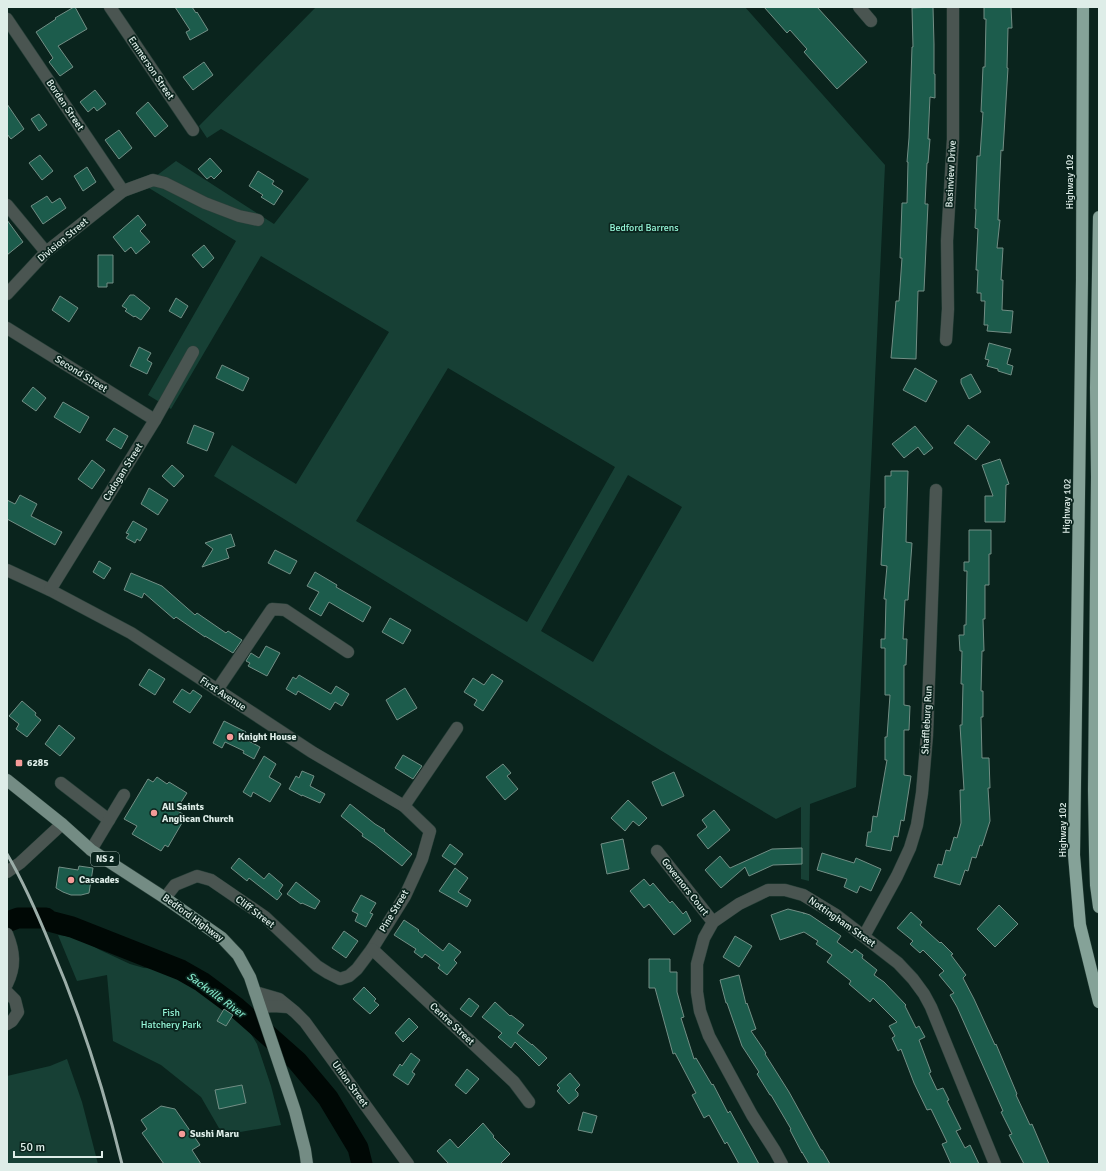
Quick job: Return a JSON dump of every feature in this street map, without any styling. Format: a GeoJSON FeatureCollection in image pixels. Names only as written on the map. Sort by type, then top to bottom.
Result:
{"type":"FeatureCollection","features":[{"type":"Feature","properties":{"kind":"highway","name":"Highway 102"},"geometry":{"type":"LineString","coordinates":[[1083,7],[1082,279],[1074,855],[1080,925],[1099,1002]]}},
{"type":"Feature","properties":{"kind":"highway"},"geometry":{"type":"LineString","coordinates":[[1099,216],[1096,388],[1097,477],[1094,790],[1096,885],[1099,907]]}},
{"type":"Feature","properties":{"kind":"main road","name":"Bedford Highway"},"geometry":{"type":"LineString","coordinates":[[7,780],[62,824],[91,850],[165,898],[222,938],[238,955],[250,977],[295,1112],[307,1164]]}},
{"type":"Feature","properties":{"kind":"street","name":"Emmerson Street"},"geometry":{"type":"LineString","coordinates":[[110,7],[193,130]]}},
{"type":"Feature","properties":{"kind":"street"},"geometry":{"type":"LineString","coordinates":[[859,7],[871,21]]}},
{"type":"Feature","properties":{"kind":"street","name":"Basinview Drive"},"geometry":{"type":"LineString","coordinates":[[946,340],[948,309],[947,241],[953,139],[953,7]]}},
{"type":"Feature","properties":{"kind":"street","name":"Borden Street"},"geometry":{"type":"LineString","coordinates":[[7,19],[123,191]]}},
{"type":"Feature","properties":{"kind":"street","name":"Division Street"},"geometry":{"type":"LineString","coordinates":[[7,294],[46,252],[123,191],[153,180],[165,183],[205,203],[239,216],[258,220]]}},
{"type":"Feature","properties":{"kind":"street"},"geometry":{"type":"LineString","coordinates":[[7,205],[46,252]]}},
{"type":"Feature","properties":{"kind":"street","name":"Second Street"},"geometry":{"type":"LineString","coordinates":[[7,328],[155,420]]}},
{"type":"Feature","properties":{"kind":"street","name":"Cadogan Street"},"geometry":{"type":"LineString","coordinates":[[50,590],[155,420],[193,352]]}},
{"type":"Feature","properties":{"kind":"street","name":"Shaffleburg Run"},"geometry":{"type":"LineString","coordinates":[[864,936],[897,876],[910,848],[917,825],[922,793],[926,735],[936,490]]}},
{"type":"Feature","properties":{"kind":"street","name":"First Avenue"},"geometry":{"type":"LineString","coordinates":[[7,570],[50,590],[131,633],[312,752],[404,806],[430,831]]}},
{"type":"Feature","properties":{"kind":"street"},"geometry":{"type":"LineString","coordinates":[[217,690],[272,609],[285,610],[348,652]]}},
{"type":"Feature","properties":{"kind":"street"},"geometry":{"type":"LineString","coordinates":[[404,806],[457,728]]}},
{"type":"Feature","properties":{"kind":"street"},"geometry":{"type":"LineString","coordinates":[[61,783],[109,820]]}},
{"type":"Feature","properties":{"kind":"street"},"geometry":{"type":"LineString","coordinates":[[91,850],[124,795]]}},
{"type":"Feature","properties":{"kind":"street"},"geometry":{"type":"LineString","coordinates":[[7,872],[62,824]]}},
{"type":"Feature","properties":{"kind":"street","name":"Pine Street"},"geometry":{"type":"LineString","coordinates":[[340,979],[349,976],[357,970],[405,896],[422,860],[430,831]]}},
{"type":"Feature","properties":{"kind":"street","name":"Governors Court"},"geometry":{"type":"LineString","coordinates":[[657,851],[713,922]]}},
{"type":"Feature","properties":{"kind":"street","name":"Cliff Street"},"geometry":{"type":"LineString","coordinates":[[165,898],[175,885],[197,876],[211,880],[265,917],[317,966],[340,979]]}},
{"type":"Feature","properties":{"kind":"street","name":"Nottingham Street"},"geometry":{"type":"LineString","coordinates":[[782,1164],[752,1115],[709,1036],[700,1010],[697,992],[697,964],[704,938],[713,922],[739,904],[768,890],[785,890],[803,895],[836,915],[898,963],[913,979],[931,1007],[995,1164]]}},
{"type":"Feature","properties":{"kind":"street"},"geometry":{"type":"LineString","coordinates":[[7,984],[10,978],[14,956],[9,939]]}},
{"type":"Feature","properties":{"kind":"street","name":"Centre Street"},"geometry":{"type":"LineString","coordinates":[[372,949],[514,1082],[529,1102]]}},
{"type":"Feature","properties":{"kind":"street"},"geometry":{"type":"LineString","coordinates":[[7,992],[15,1000],[18,1012],[12,1021],[7,1024]]}},
{"type":"Feature","properties":{"kind":"street","name":"Union Street"},"geometry":{"type":"LineString","coordinates":[[255,992],[279,999],[305,1022],[408,1164]]}},
{"type":"Feature","properties":{"kind":"street"},"geometry":{"type":"LineString","coordinates":[[260,1007],[289,1007]]}},
{"type":"Feature","properties":{"kind":"green space","name":"Bedford Barrens"},"geometry":{"type":"Polygon","coordinates":[[[316,7],[745,7],[885,165],[856,787],[810,804],[809,881],[801,879],[801,807],[776,819],[660,750],[214,476],[232,445],[296,484],[389,332],[261,256],[171,409],[148,395],[236,241],[144,185],[176,161],[274,224],[309,179],[221,129],[207,138],[199,126],[316,7]],[[448,368],[356,521],[527,622],[615,467],[448,368]],[[628,475],[541,631],[593,662],[682,507],[628,475]]]}},
{"type":"Feature","properties":{"kind":"green space","name":"Fish Hatchery Park"},"geometry":{"type":"Polygon","coordinates":[[[58,935],[82,940],[130,964],[144,968],[165,969],[178,972],[205,983],[205,987],[208,990],[240,1016],[257,1044],[271,1086],[281,1125],[223,1135],[201,1097],[161,1065],[113,1041],[107,975],[77,981],[58,935]]]}},
{"type":"Feature","properties":{"kind":"green space"},"geometry":{"type":"Polygon","coordinates":[[[67,1059],[82,1102],[98,1164],[7,1164],[7,1076],[50,1066],[67,1059]]]}},
{"type":"Feature","properties":{"kind":"building"},"geometry":{"type":"Polygon","coordinates":[[[74,7],[87,29],[58,46],[73,67],[60,76],[49,62],[53,58],[36,32],[56,19],[55,18],[74,7]]]}},
{"type":"Feature","properties":{"kind":"building"},"geometry":{"type":"Polygon","coordinates":[[[175,7],[192,7],[196,13],[197,12],[208,30],[190,40],[186,32],[190,30],[175,7]]]}},
{"type":"Feature","properties":{"kind":"building"},"geometry":{"type":"Polygon","coordinates":[[[764,7],[817,7],[867,62],[837,89],[804,52],[807,49],[790,30],[787,33],[764,7]]]}},
{"type":"Feature","properties":{"kind":"building"},"geometry":{"type":"Polygon","coordinates":[[[933,7],[935,98],[930,97],[928,139],[930,139],[925,204],[928,204],[924,291],[918,291],[916,359],[891,358],[896,301],[899,301],[902,258],[900,258],[902,203],[907,203],[907,162],[913,47],[912,8],[933,7]]]}},
{"type":"Feature","properties":{"kind":"building"},"geometry":{"type":"Polygon","coordinates":[[[984,7],[1011,7],[1012,28],[1008,28],[1008,68],[1003,151],[1001,150],[998,220],[1000,220],[997,248],[1003,248],[1001,280],[1003,280],[1002,310],[1013,311],[1011,333],[987,331],[988,325],[984,325],[985,301],[981,301],[981,293],[977,293],[978,270],[976,270],[978,229],[975,228],[975,209],[977,156],[980,156],[983,112],[981,112],[983,67],[985,67],[986,19],[984,19],[984,7]]]}},
{"type":"Feature","properties":{"kind":"building"},"geometry":{"type":"Polygon","coordinates":[[[204,62],[213,75],[193,90],[183,77],[204,62]]]}},
{"type":"Feature","properties":{"kind":"building"},"geometry":{"type":"Polygon","coordinates":[[[95,90],[106,104],[97,111],[94,107],[88,112],[80,102],[95,90]]]}},
{"type":"Feature","properties":{"kind":"building"},"geometry":{"type":"Polygon","coordinates":[[[148,102],[168,126],[155,137],[136,113],[148,102]]]}},
{"type":"Feature","properties":{"kind":"building"},"geometry":{"type":"Polygon","coordinates":[[[7,104],[24,129],[11,139],[7,134],[7,104]]]}},
{"type":"Feature","properties":{"kind":"building"},"geometry":{"type":"Polygon","coordinates":[[[39,114],[47,125],[39,131],[31,119],[39,114]]]}},
{"type":"Feature","properties":{"kind":"building"},"geometry":{"type":"Polygon","coordinates":[[[119,130],[132,148],[119,159],[105,140],[119,130]]]}},
{"type":"Feature","properties":{"kind":"building"},"geometry":{"type":"Polygon","coordinates":[[[40,155],[53,171],[42,180],[29,163],[40,155]]]}},
{"type":"Feature","properties":{"kind":"building"},"geometry":{"type":"Polygon","coordinates":[[[210,158],[222,171],[214,179],[211,176],[207,179],[198,169],[210,158]]]}},
{"type":"Feature","properties":{"kind":"building"},"geometry":{"type":"Polygon","coordinates":[[[87,167],[96,182],[83,191],[74,176],[87,167]]]}},
{"type":"Feature","properties":{"kind":"building"},"geometry":{"type":"Polygon","coordinates":[[[258,171],[274,181],[272,184],[283,191],[274,205],[261,197],[263,195],[249,186],[258,171]]]}},
{"type":"Feature","properties":{"kind":"building"},"geometry":{"type":"Polygon","coordinates":[[[47,196],[52,203],[60,198],[66,208],[43,224],[31,206],[47,196]]]}},
{"type":"Feature","properties":{"kind":"building"},"geometry":{"type":"Polygon","coordinates":[[[138,215],[146,225],[140,231],[150,242],[136,254],[131,247],[125,252],[113,237],[138,215]]]}},
{"type":"Feature","properties":{"kind":"building"},"geometry":{"type":"Polygon","coordinates":[[[7,220],[23,242],[7,255],[7,220]]]}},
{"type":"Feature","properties":{"kind":"building"},"geometry":{"type":"Polygon","coordinates":[[[204,245],[214,258],[203,268],[192,255],[204,245]]]}},
{"type":"Feature","properties":{"kind":"building"},"geometry":{"type":"Polygon","coordinates":[[[98,255],[113,255],[113,283],[107,283],[107,287],[98,287],[98,255]]]}},
{"type":"Feature","properties":{"kind":"building"},"geometry":{"type":"Polygon","coordinates":[[[130,295],[134,295],[150,308],[141,320],[125,311],[127,309],[122,306],[130,295]]]}},
{"type":"Feature","properties":{"kind":"building"},"geometry":{"type":"Polygon","coordinates":[[[60,296],[78,308],[69,322],[52,310],[60,296]]]}},
{"type":"Feature","properties":{"kind":"building"},"geometry":{"type":"Polygon","coordinates":[[[176,298],[188,306],[181,318],[169,311],[176,298]]]}},
{"type":"Feature","properties":{"kind":"building"},"geometry":{"type":"Polygon","coordinates":[[[989,343],[1011,349],[1007,364],[1013,366],[1011,375],[987,366],[989,360],[985,359],[989,343]]]}},
{"type":"Feature","properties":{"kind":"building"},"geometry":{"type":"Polygon","coordinates":[[[139,347],[151,353],[147,360],[152,363],[147,374],[130,366],[139,347]]]}},
{"type":"Feature","properties":{"kind":"building"},"geometry":{"type":"Polygon","coordinates":[[[222,365],[249,378],[243,391],[216,378],[222,365]]]}},
{"type":"Feature","properties":{"kind":"building"},"geometry":{"type":"Polygon","coordinates":[[[915,368],[937,381],[926,402],[903,390],[915,368]]]}},
{"type":"Feature","properties":{"kind":"building"},"geometry":{"type":"Polygon","coordinates":[[[971,374],[981,392],[969,399],[961,383],[961,379],[971,374]]]}},
{"type":"Feature","properties":{"kind":"building"},"geometry":{"type":"Polygon","coordinates":[[[33,387],[46,398],[36,411],[22,401],[33,387]]]}},
{"type":"Feature","properties":{"kind":"building"},"geometry":{"type":"Polygon","coordinates":[[[63,402],[89,417],[80,433],[54,417],[63,402]]]}},
{"type":"Feature","properties":{"kind":"building"},"geometry":{"type":"Polygon","coordinates":[[[194,425],[214,433],[207,451],[187,443],[194,425]]]}},
{"type":"Feature","properties":{"kind":"building"},"geometry":{"type":"Polygon","coordinates":[[[968,425],[990,442],[976,460],[954,443],[968,425]]]}},
{"type":"Feature","properties":{"kind":"building"},"geometry":{"type":"Polygon","coordinates":[[[915,426],[933,448],[924,455],[918,447],[904,458],[892,444],[915,426]]]}},
{"type":"Feature","properties":{"kind":"building"},"geometry":{"type":"Polygon","coordinates":[[[114,428],[128,436],[121,449],[106,440],[114,428]]]}},
{"type":"Feature","properties":{"kind":"building"},"geometry":{"type":"Polygon","coordinates":[[[1000,459],[1009,484],[1006,485],[1005,522],[985,522],[985,496],[993,496],[982,465],[1000,459]]]}},
{"type":"Feature","properties":{"kind":"building"},"geometry":{"type":"Polygon","coordinates":[[[92,460],[105,470],[92,489],[78,479],[92,460]]]}},
{"type":"Feature","properties":{"kind":"building"},"geometry":{"type":"Polygon","coordinates":[[[172,465],[184,476],[174,487],[162,476],[172,465]]]}},
{"type":"Feature","properties":{"kind":"building"},"geometry":{"type":"Polygon","coordinates":[[[891,471],[908,471],[906,542],[912,543],[908,600],[905,600],[903,639],[907,639],[906,665],[904,665],[904,705],[910,706],[909,730],[904,730],[904,775],[911,776],[904,821],[901,820],[898,837],[894,836],[891,851],[866,846],[868,832],[871,832],[873,816],[877,817],[887,760],[885,760],[885,737],[887,737],[890,695],[885,695],[885,648],[881,648],[881,639],[885,639],[886,599],[884,599],[887,566],[881,565],[885,508],[885,476],[891,476],[891,471]]]}},
{"type":"Feature","properties":{"kind":"building"},"geometry":{"type":"Polygon","coordinates":[[[149,488],[168,500],[158,515],[141,504],[149,488]]]}},
{"type":"Feature","properties":{"kind":"building"},"geometry":{"type":"Polygon","coordinates":[[[20,495],[37,504],[31,516],[62,532],[55,545],[7,519],[7,500],[15,504],[20,495]]]}},
{"type":"Feature","properties":{"kind":"building"},"geometry":{"type":"Polygon","coordinates":[[[133,521],[147,529],[140,541],[137,539],[135,543],[126,538],[129,534],[126,533],[133,521]]]}},
{"type":"Feature","properties":{"kind":"building"},"geometry":{"type":"Polygon","coordinates":[[[969,530],[991,530],[989,585],[985,585],[985,619],[983,619],[984,651],[982,651],[981,691],[983,691],[983,717],[981,717],[982,758],[989,758],[990,788],[988,788],[990,821],[982,846],[980,845],[976,858],[972,857],[968,871],[965,870],[960,885],[934,877],[938,864],[942,865],[946,850],[950,851],[954,837],[957,838],[961,823],[960,790],[964,790],[960,725],[962,725],[963,684],[961,684],[962,651],[960,651],[959,635],[964,635],[964,625],[966,625],[967,571],[964,571],[964,562],[969,562],[969,530]]]}},
{"type":"Feature","properties":{"kind":"building"},"geometry":{"type":"Polygon","coordinates":[[[231,534],[235,546],[226,549],[229,558],[202,567],[213,549],[205,543],[231,534]]]}},
{"type":"Feature","properties":{"kind":"building"},"geometry":{"type":"Polygon","coordinates":[[[275,550],[297,561],[290,574],[268,563],[275,550]]]}},
{"type":"Feature","properties":{"kind":"building"},"geometry":{"type":"Polygon","coordinates":[[[99,561],[111,568],[104,579],[93,572],[99,561]]]}},
{"type":"Feature","properties":{"kind":"building"},"geometry":{"type":"Polygon","coordinates":[[[315,572],[337,585],[336,587],[371,607],[363,622],[329,602],[321,616],[309,609],[319,592],[307,586],[315,572]]]}},
{"type":"Feature","properties":{"kind":"building"},"geometry":{"type":"Polygon","coordinates":[[[131,573],[162,586],[195,615],[197,613],[226,633],[228,631],[242,640],[233,653],[205,637],[176,617],[174,619],[144,593],[142,598],[124,590],[131,573]]]}},
{"type":"Feature","properties":{"kind":"building"},"geometry":{"type":"Polygon","coordinates":[[[390,618],[411,630],[403,644],[382,632],[390,618]]]}},
{"type":"Feature","properties":{"kind":"building"},"geometry":{"type":"Polygon","coordinates":[[[266,646],[280,653],[267,676],[248,666],[250,663],[246,661],[251,653],[259,658],[266,646]]]}},
{"type":"Feature","properties":{"kind":"building"},"geometry":{"type":"Polygon","coordinates":[[[149,669],[165,679],[155,695],[139,685],[149,669]]]}},
{"type":"Feature","properties":{"kind":"building"},"geometry":{"type":"Polygon","coordinates":[[[492,674],[503,681],[483,711],[474,705],[477,700],[464,692],[473,678],[484,685],[492,674]]]}},
{"type":"Feature","properties":{"kind":"building"},"geometry":{"type":"Polygon","coordinates":[[[299,675],[331,694],[336,686],[349,694],[342,706],[335,702],[330,710],[298,691],[296,695],[286,689],[293,677],[296,679],[299,675]]]}},
{"type":"Feature","properties":{"kind":"building"},"geometry":{"type":"Polygon","coordinates":[[[405,688],[417,708],[397,720],[386,700],[405,688]]]}},
{"type":"Feature","properties":{"kind":"building"},"geometry":{"type":"Polygon","coordinates":[[[182,689],[190,694],[193,690],[202,696],[190,713],[173,702],[182,689]]]}},
{"type":"Feature","properties":{"kind":"building"},"geometry":{"type":"Polygon","coordinates":[[[22,701],[36,713],[35,715],[41,720],[27,737],[16,729],[19,724],[9,716],[22,701]]]}},
{"type":"Feature","properties":{"kind":"building","name":"Knight House"},"geometry":{"type":"Polygon","coordinates":[[[224,721],[246,732],[243,738],[260,747],[254,759],[243,753],[244,751],[225,742],[222,748],[213,743],[224,721]]]}},
{"type":"Feature","properties":{"kind":"building"},"geometry":{"type":"Polygon","coordinates":[[[59,725],[75,738],[60,756],[45,744],[59,725]]]}},
{"type":"Feature","properties":{"kind":"building"},"geometry":{"type":"Polygon","coordinates":[[[403,755],[422,766],[413,779],[395,768],[403,755]]]}},
{"type":"Feature","properties":{"kind":"building"},"geometry":{"type":"Polygon","coordinates":[[[264,756],[276,764],[269,777],[281,784],[270,802],[253,792],[251,797],[243,792],[264,756]]]}},
{"type":"Feature","properties":{"kind":"building"},"geometry":{"type":"Polygon","coordinates":[[[503,764],[511,773],[507,776],[518,789],[505,800],[486,777],[503,764]]]}},
{"type":"Feature","properties":{"kind":"building"},"geometry":{"type":"Polygon","coordinates":[[[302,771],[314,776],[310,786],[325,794],[320,803],[289,789],[296,776],[299,778],[302,771]]]}},
{"type":"Feature","properties":{"kind":"building"},"geometry":{"type":"Polygon","coordinates":[[[674,772],[684,796],[662,806],[652,782],[674,772]]]}},
{"type":"Feature","properties":{"kind":"building","name":"All Saints Anglican Church"},"geometry":{"type":"Polygon","coordinates":[[[157,777],[167,784],[169,782],[187,793],[176,810],[186,816],[168,847],[165,845],[161,851],[132,834],[137,826],[124,819],[148,779],[153,782],[157,777]]]}},
{"type":"Feature","properties":{"kind":"building"},"geometry":{"type":"Polygon","coordinates":[[[628,800],[647,818],[639,826],[633,821],[625,831],[611,818],[628,800]]]}},
{"type":"Feature","properties":{"kind":"building"},"geometry":{"type":"Polygon","coordinates":[[[350,804],[385,830],[384,831],[412,854],[402,866],[362,836],[363,834],[341,816],[350,804]]]}},
{"type":"Feature","properties":{"kind":"building"},"geometry":{"type":"Polygon","coordinates":[[[714,810],[730,830],[708,849],[697,835],[707,827],[702,820],[714,810]]]}},
{"type":"Feature","properties":{"kind":"building"},"geometry":{"type":"Polygon","coordinates":[[[623,839],[629,869],[607,874],[601,844],[623,839]]]}},
{"type":"Feature","properties":{"kind":"building"},"geometry":{"type":"Polygon","coordinates":[[[450,844],[463,854],[455,865],[442,856],[450,844]]]}},
{"type":"Feature","properties":{"kind":"building"},"geometry":{"type":"Polygon","coordinates":[[[802,848],[802,864],[773,865],[749,876],[745,867],[721,888],[705,870],[720,856],[730,868],[772,849],[802,848]]]}},
{"type":"Feature","properties":{"kind":"building"},"geometry":{"type":"Polygon","coordinates":[[[822,853],[854,863],[856,858],[881,869],[871,891],[860,886],[857,893],[844,887],[847,879],[817,870],[822,853]]]}},
{"type":"Feature","properties":{"kind":"building"},"geometry":{"type":"Polygon","coordinates":[[[239,858],[264,879],[269,873],[283,885],[279,891],[282,894],[277,900],[249,878],[247,881],[231,868],[239,858]]]}},
{"type":"Feature","properties":{"kind":"building"},"geometry":{"type":"Polygon","coordinates":[[[79,866],[93,868],[89,893],[71,895],[56,888],[59,867],[78,870],[79,866]]]}},
{"type":"Feature","properties":{"kind":"building"},"geometry":{"type":"Polygon","coordinates":[[[455,868],[468,878],[458,892],[471,900],[467,907],[439,891],[455,868]]]}},
{"type":"Feature","properties":{"kind":"building"},"geometry":{"type":"Polygon","coordinates":[[[644,879],[650,886],[653,883],[670,903],[672,901],[683,914],[686,911],[691,921],[674,935],[649,904],[644,908],[630,891],[644,879]]]}},
{"type":"Feature","properties":{"kind":"building"},"geometry":{"type":"Polygon","coordinates":[[[296,882],[320,901],[315,909],[302,903],[301,904],[287,894],[296,882]]]}},
{"type":"Feature","properties":{"kind":"building"},"geometry":{"type":"Polygon","coordinates":[[[361,895],[376,903],[370,913],[373,914],[366,927],[355,921],[358,914],[352,911],[361,895]]]}},
{"type":"Feature","properties":{"kind":"building"},"geometry":{"type":"Polygon","coordinates":[[[999,905],[1018,924],[995,947],[977,929],[999,905]]]}},
{"type":"Feature","properties":{"kind":"building"},"geometry":{"type":"Polygon","coordinates":[[[788,909],[810,915],[841,936],[837,942],[852,953],[855,949],[863,955],[862,958],[877,970],[874,975],[884,982],[906,1005],[905,1006],[916,1028],[919,1026],[925,1037],[919,1040],[931,1072],[929,1073],[937,1090],[943,1088],[949,1100],[947,1101],[961,1129],[956,1131],[965,1148],[970,1145],[979,1164],[951,1164],[942,1144],[947,1142],[931,1109],[927,1110],[914,1083],[901,1049],[898,1051],[892,1038],[895,1036],[889,1026],[897,1022],[873,998],[870,1002],[849,984],[851,981],[827,962],[832,955],[816,944],[818,941],[804,932],[780,940],[771,915],[788,909]]]}},
{"type":"Feature","properties":{"kind":"building"},"geometry":{"type":"Polygon","coordinates":[[[911,912],[922,922],[920,925],[953,954],[951,955],[966,975],[963,978],[995,1045],[996,1044],[1017,1094],[1016,1095],[1030,1125],[1032,1124],[1049,1164],[1024,1164],[1009,1135],[1012,1134],[1001,1112],[1003,1111],[957,1007],[950,995],[954,993],[939,975],[944,971],[923,950],[920,953],[910,944],[913,941],[897,928],[911,912]]]}},
{"type":"Feature","properties":{"kind":"building"},"geometry":{"type":"Polygon","coordinates":[[[404,920],[419,930],[418,931],[443,951],[449,943],[461,952],[454,960],[457,963],[447,975],[438,968],[440,965],[425,954],[422,958],[414,952],[416,949],[394,935],[404,920]]]}},
{"type":"Feature","properties":{"kind":"building"},"geometry":{"type":"Polygon","coordinates":[[[344,931],[358,941],[346,958],[332,948],[344,931]]]}},
{"type":"Feature","properties":{"kind":"building"},"geometry":{"type":"Polygon","coordinates":[[[735,936],[752,946],[739,967],[723,957],[735,936]]]}},
{"type":"Feature","properties":{"kind":"building"},"geometry":{"type":"Polygon","coordinates":[[[649,959],[670,959],[670,972],[677,972],[677,992],[684,1017],[681,1018],[694,1059],[696,1058],[712,1085],[713,1084],[728,1113],[730,1111],[759,1164],[739,1164],[727,1142],[725,1144],[709,1115],[704,1118],[692,1095],[696,1093],[675,1053],[673,1054],[655,988],[649,988],[649,959]]]}},
{"type":"Feature","properties":{"kind":"building"},"geometry":{"type":"Polygon","coordinates":[[[739,975],[746,1004],[747,1003],[756,1029],[751,1031],[766,1053],[765,1054],[789,1092],[830,1164],[809,1164],[790,1130],[791,1129],[757,1074],[759,1072],[742,1046],[726,1003],[720,980],[739,975]]]}},
{"type":"Feature","properties":{"kind":"building"},"geometry":{"type":"Polygon","coordinates":[[[364,987],[376,999],[374,1001],[379,1005],[370,1014],[353,999],[364,987]]]}},
{"type":"Feature","properties":{"kind":"building"},"geometry":{"type":"Polygon","coordinates":[[[469,998],[479,1006],[471,1017],[460,1009],[469,998]]]}},
{"type":"Feature","properties":{"kind":"building"},"geometry":{"type":"Polygon","coordinates":[[[495,1002],[510,1016],[511,1015],[524,1025],[517,1033],[547,1058],[539,1066],[515,1042],[511,1048],[498,1037],[502,1033],[482,1017],[495,1002]]]}},
{"type":"Feature","properties":{"kind":"building"},"geometry":{"type":"Polygon","coordinates":[[[224,1009],[233,1015],[226,1026],[217,1021],[224,1009]]]}},
{"type":"Feature","properties":{"kind":"building"},"geometry":{"type":"Polygon","coordinates":[[[409,1018],[418,1027],[403,1042],[395,1033],[409,1018]]]}},
{"type":"Feature","properties":{"kind":"building"},"geometry":{"type":"Polygon","coordinates":[[[411,1053],[420,1060],[412,1072],[415,1074],[408,1085],[393,1075],[400,1064],[402,1066],[411,1053]]]}},
{"type":"Feature","properties":{"kind":"building"},"geometry":{"type":"Polygon","coordinates":[[[467,1069],[479,1079],[466,1094],[455,1085],[467,1069]]]}},
{"type":"Feature","properties":{"kind":"building"},"geometry":{"type":"Polygon","coordinates":[[[570,1073],[580,1085],[575,1090],[578,1093],[578,1096],[569,1104],[557,1091],[560,1088],[557,1085],[570,1073]]]}},
{"type":"Feature","properties":{"kind":"building"},"geometry":{"type":"Polygon","coordinates":[[[242,1085],[246,1103],[219,1109],[215,1090],[242,1085]]]}},
{"type":"Feature","properties":{"kind":"building"},"geometry":{"type":"Polygon","coordinates":[[[161,1106],[175,1109],[200,1145],[192,1150],[201,1164],[164,1164],[142,1133],[147,1129],[141,1120],[161,1106]]]}},
{"type":"Feature","properties":{"kind":"building"},"geometry":{"type":"Polygon","coordinates":[[[583,1112],[597,1116],[592,1133],[578,1130],[583,1112]]]}},
{"type":"Feature","properties":{"kind":"building"},"geometry":{"type":"Polygon","coordinates":[[[483,1123],[494,1136],[493,1137],[510,1154],[500,1164],[449,1164],[437,1151],[450,1139],[458,1148],[483,1123]]]}},
{"type":"Feature","properties":{"kind":"waterway","name":"Sackville River"},"geometry":{"type":"LineString","coordinates":[[7,922],[18,918],[46,918],[49,921],[72,927],[181,970],[202,982],[237,1008],[297,1061],[328,1098],[358,1148],[362,1164]]}},
{"type":"Feature","properties":{"kind":"railway"},"geometry":{"type":"LineString","coordinates":[[7,854],[36,911],[62,973],[100,1081],[122,1164]]}},
{"type":"Feature","properties":{"kind":"place","name":"Knight House"},"geometry":{"type":"Point","coordinates":[230,737]}},
{"type":"Feature","properties":{"kind":"place","name":"6285"},"geometry":{"type":"Point","coordinates":[19,763]}},
{"type":"Feature","properties":{"kind":"place","name":"All Saints Anglican Church"},"geometry":{"type":"Point","coordinates":[154,813]}},
{"type":"Feature","properties":{"kind":"place","name":"Cascades"},"geometry":{"type":"Point","coordinates":[71,880]}},
{"type":"Feature","properties":{"kind":"place","name":"Sushi Maru"},"geometry":{"type":"Point","coordinates":[182,1134]}}]}
